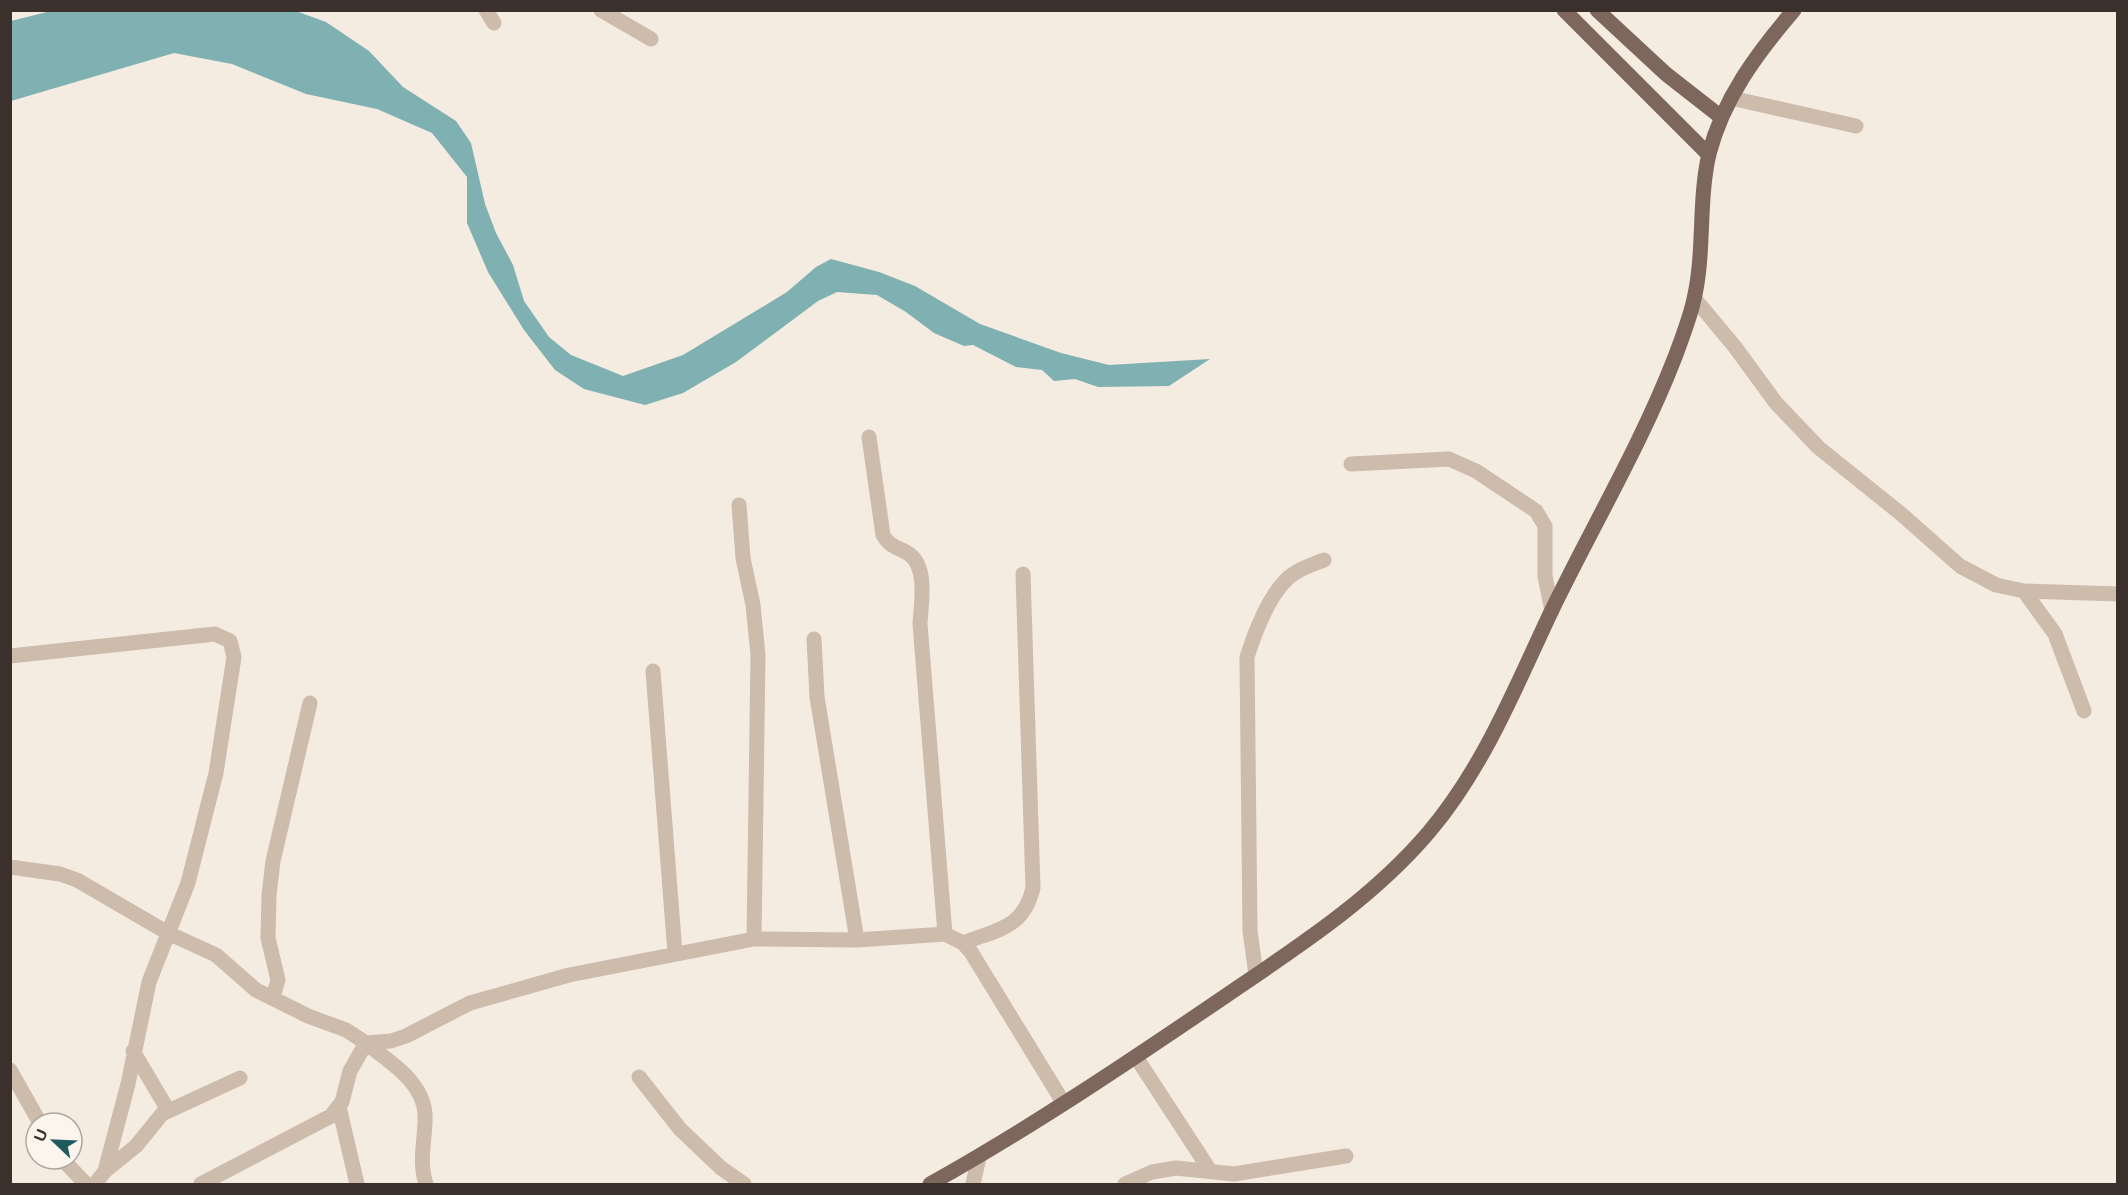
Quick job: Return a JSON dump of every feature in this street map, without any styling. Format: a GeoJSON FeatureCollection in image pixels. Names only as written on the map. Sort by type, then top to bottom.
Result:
{"type":"FeatureCollection","features":[{"type":"Feature","properties":{"kind":"main road"},"geometry":{"type":"LineString","coordinates":[[1564,10],[1709,155]]}},
{"type":"Feature","properties":{"kind":"main road"},"geometry":{"type":"LineString","coordinates":[[1597,10],[1666,74],[1721,117]]}},
{"type":"Feature","properties":{"kind":"main road"},"geometry":{"type":"LineString","coordinates":[[930,1185],[979,1157],[1136,1057],[1336,920],[1395,869],[1451,804],[1485,750],[1641,433],[1673,361],[1695,298],[1701,207],[1709,155],[1721,117],[1751,63],[1794,10]]}},
{"type":"Feature","properties":{"kind":"street"},"geometry":{"type":"LineString","coordinates":[[601,10],[651,39]]}},
{"type":"Feature","properties":{"kind":"street"},"geometry":{"type":"LineString","coordinates":[[1731,98],[1856,126]]}},
{"type":"Feature","properties":{"kind":"street"},"geometry":{"type":"LineString","coordinates":[[1695,298],[1735,346],[1776,403],[1819,448],[1900,513],[1960,566],[1996,585],[2024,591],[2118,594]]}},
{"type":"Feature","properties":{"kind":"street"},"geometry":{"type":"LineString","coordinates":[[869,437],[883,535],[890,545],[912,556],[920,573],[920,624],[945,934]]}},
{"type":"Feature","properties":{"kind":"street"},"geometry":{"type":"LineString","coordinates":[[1351,464],[1449,459],[1476,471],[1536,511],[1545,526],[1545,576],[1552,611]]}},
{"type":"Feature","properties":{"kind":"street"},"geometry":{"type":"LineString","coordinates":[[739,505],[743,558],[753,605],[758,655],[754,939]]}},
{"type":"Feature","properties":{"kind":"street"},"geometry":{"type":"LineString","coordinates":[[1256,975],[1250,931],[1247,657],[1254,636],[1286,580],[1303,568],[1324,560]]}},
{"type":"Feature","properties":{"kind":"street"},"geometry":{"type":"LineString","coordinates":[[963,943],[1019,920],[1026,911],[1033,888],[1023,574]]}},
{"type":"Feature","properties":{"kind":"street"},"geometry":{"type":"LineString","coordinates":[[2024,591],[2055,634],[2084,711]]}},
{"type":"Feature","properties":{"kind":"street"},"geometry":{"type":"LineString","coordinates":[[10,656],[215,634],[230,641],[234,657],[216,772],[188,883],[149,982],[105,1171]]}},
{"type":"Feature","properties":{"kind":"street"},"geometry":{"type":"LineString","coordinates":[[814,639],[817,697],[857,940]]}},
{"type":"Feature","properties":{"kind":"street"},"geometry":{"type":"LineString","coordinates":[[653,671],[675,953]]}},
{"type":"Feature","properties":{"kind":"street"},"geometry":{"type":"LineString","coordinates":[[273,998],[278,980],[268,938],[273,861],[310,703]]}},
{"type":"Feature","properties":{"kind":"street"},"geometry":{"type":"LineString","coordinates":[[10,867],[60,874],[77,880],[168,933],[216,955],[233,968],[243,981],[273,998],[308,1016],[358,1036],[404,1073],[421,1098],[425,1113],[421,1164],[426,1185]]}},
{"type":"Feature","properties":{"kind":"street"},"geometry":{"type":"LineString","coordinates":[[366,1043],[391,1041],[406,1036],[470,1003],[569,975],[675,953],[754,939],[857,940],[945,934],[963,943],[971,952],[1063,1102]]}},
{"type":"Feature","properties":{"kind":"street"},"geometry":{"type":"LineString","coordinates":[[201,1185],[331,1116],[339,1107],[350,1071],[366,1043]]}},
{"type":"Feature","properties":{"kind":"street"},"geometry":{"type":"LineString","coordinates":[[133,1051],[168,1110]]}},
{"type":"Feature","properties":{"kind":"street"},"geometry":{"type":"LineString","coordinates":[[1136,1057],[1209,1170]]}},
{"type":"Feature","properties":{"kind":"street"},"geometry":{"type":"LineString","coordinates":[[10,1070],[33,1111]]}},
{"type":"Feature","properties":{"kind":"street"},"geometry":{"type":"LineString","coordinates":[[639,1077],[680,1129],[721,1168],[744,1185]]}},
{"type":"Feature","properties":{"kind":"street"},"geometry":{"type":"LineString","coordinates":[[95,1185],[105,1171],[136,1146],[157,1118],[168,1110],[240,1078]]}},
{"type":"Feature","properties":{"kind":"street"},"geometry":{"type":"LineString","coordinates":[[339,1107],[357,1185]]}},
{"type":"Feature","properties":{"kind":"street"},"geometry":{"type":"LineString","coordinates":[[1125,1185],[1152,1172],[1176,1168],[1209,1170],[1234,1179],[1346,1156]]}},
{"type":"Feature","properties":{"kind":"street"},"geometry":{"type":"LineString","coordinates":[[973,1185],[979,1157]]}},
{"type":"Feature","properties":{"kind":"street"},"geometry":{"type":"LineString","coordinates":[[73,1171],[86,1185]]}},
{"type":"Feature","properties":{"kind":"water"},"geometry":{"type":"Polygon","coordinates":[[[293,10],[326,22],[369,51],[403,87],[456,121],[471,143],[485,204],[496,233],[513,265],[524,301],[549,337],[571,355],[623,376],[683,355],[787,292],[816,267],[831,259],[879,272],[915,286],[980,324],[1061,353],[1109,365],[1210,359],[1169,386],[1098,387],[1075,379],[1054,381],[1042,370],[1016,367],[973,345],[964,346],[934,333],[906,312],[877,295],[837,292],[818,301],[736,362],[683,393],[645,405],[584,389],[555,370],[524,330],[488,272],[467,223],[467,177],[432,133],[377,109],[306,94],[232,64],[174,53],[11,101],[11,21],[51,11],[293,10]]]}}]}
